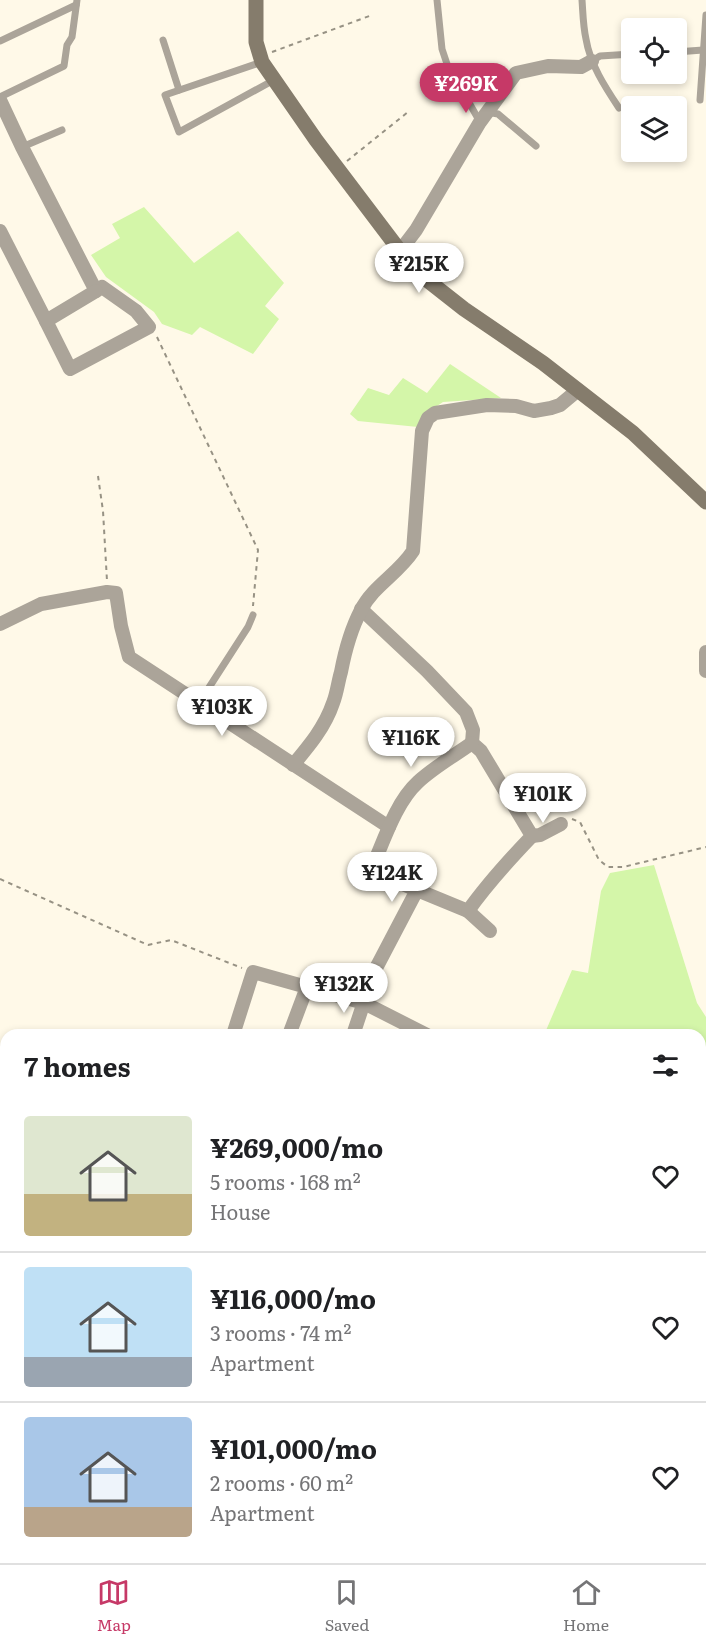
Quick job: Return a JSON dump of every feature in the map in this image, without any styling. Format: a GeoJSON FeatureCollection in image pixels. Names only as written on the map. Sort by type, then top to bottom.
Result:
{"type":"FeatureCollection","features":[{"type":"Feature","properties":{"kind":"street"},"geometry":{"type":"LineString","coordinates":[[256,0],[256,42],[261,59],[337,168],[400,251],[422,276],[464,309],[543,363],[633,433],[706,502]]}},
{"type":"Feature","properties":{"kind":"street"},"geometry":{"type":"LineString","coordinates":[[400,251],[416,230],[483,117],[516,74],[548,66],[581,67],[592,61]]}},
{"type":"Feature","properties":{"kind":"street"},"geometry":{"type":"LineString","coordinates":[[0,102],[96,291]]}},
{"type":"Feature","properties":{"kind":"street"},"geometry":{"type":"LineString","coordinates":[[0,231],[70,369],[149,327],[136,311],[102,287],[46,321]]}},
{"type":"Feature","properties":{"kind":"street"},"geometry":{"type":"LineString","coordinates":[[293,765],[323,727],[334,703],[345,653],[361,609],[380,584],[405,564],[413,551],[422,431],[428,418],[435,413],[487,405],[516,406],[534,411],[551,408],[560,405],[578,390]]}},
{"type":"Feature","properties":{"kind":"street"},"geometry":{"type":"LineString","coordinates":[[0,624],[41,604],[107,592],[116,593],[129,657],[389,827]]}},
{"type":"Feature","properties":{"kind":"street"},"geometry":{"type":"LineString","coordinates":[[361,609],[466,712],[473,730],[471,743],[418,782],[406,795],[374,863],[379,874],[468,911],[490,931]]}},
{"type":"Feature","properties":{"kind":"street"},"geometry":{"type":"LineString","coordinates":[[706,652],[706,671]]}},
{"type":"Feature","properties":{"kind":"street"},"geometry":{"type":"LineString","coordinates":[[471,743],[481,751],[532,836]]}},
{"type":"Feature","properties":{"kind":"street"},"geometry":{"type":"LineString","coordinates":[[468,911],[481,892],[532,836],[540,835],[561,824]]}},
{"type":"Feature","properties":{"kind":"street"},"geometry":{"type":"LineString","coordinates":[[355,1029],[374,972],[417,890]]}},
{"type":"Feature","properties":{"kind":"street"},"geometry":{"type":"LineString","coordinates":[[235,1029],[253,972],[364,1003],[415,1029]]}},
{"type":"Feature","properties":{"kind":"street"},"geometry":{"type":"LineString","coordinates":[[291,1029],[307,987]]}},
{"type":"Feature","properties":{"kind":"lane"},"geometry":{"type":"LineString","coordinates":[[437,0],[442,49],[447,64],[483,117],[498,114],[536,146]]}},
{"type":"Feature","properties":{"kind":"lane"},"geometry":{"type":"LineString","coordinates":[[582,0],[585,38],[592,61],[603,84],[619,108]]}},
{"type":"Feature","properties":{"kind":"lane"},"geometry":{"type":"LineString","coordinates":[[0,41],[76,2]]}},
{"type":"Feature","properties":{"kind":"lane"},"geometry":{"type":"LineString","coordinates":[[0,102],[64,66],[67,45],[72,37],[76,2]]}},
{"type":"Feature","properties":{"kind":"lane"},"geometry":{"type":"LineString","coordinates":[[700,100],[706,15]]}},
{"type":"Feature","properties":{"kind":"lane"},"geometry":{"type":"LineString","coordinates":[[163,40],[179,90]]}},
{"type":"Feature","properties":{"kind":"lane"},"geometry":{"type":"LineString","coordinates":[[687,51],[703,50]]}},
{"type":"Feature","properties":{"kind":"lane"},"geometry":{"type":"LineString","coordinates":[[592,61],[600,56],[621,55]]}},
{"type":"Feature","properties":{"kind":"lane"},"geometry":{"type":"LineString","coordinates":[[261,59],[165,95],[178,132],[274,80]]}},
{"type":"Feature","properties":{"kind":"lane"},"geometry":{"type":"LineString","coordinates":[[22,147],[62,130]]}},
{"type":"Feature","properties":{"kind":"lane"},"geometry":{"type":"LineString","coordinates":[[199,703],[248,627],[253,615]]}},
{"type":"Feature","properties":{"kind":"path"},"geometry":{"type":"LineString","coordinates":[[261,59],[372,15]]}},
{"type":"Feature","properties":{"kind":"path"},"geometry":{"type":"LineString","coordinates":[[337,168],[408,112]]}},
{"type":"Feature","properties":{"kind":"path"},"geometry":{"type":"LineString","coordinates":[[149,327],[156,336],[258,550],[253,615]]}},
{"type":"Feature","properties":{"kind":"path"},"geometry":{"type":"LineString","coordinates":[[98,476],[103,511],[107,592]]}},
{"type":"Feature","properties":{"kind":"path"},"geometry":{"type":"LineString","coordinates":[[561,824],[573,818],[580,822],[599,861],[608,867],[623,867],[706,847]]}},
{"type":"Feature","properties":{"kind":"path"},"geometry":{"type":"LineString","coordinates":[[0,879],[148,945],[171,940],[253,972]]}},
{"type":"Feature","properties":{"kind":"green space"},"geometry":{"type":"Polygon","coordinates":[[[144,207],[194,263],[238,231],[284,283],[265,306],[279,319],[253,354],[200,327],[192,335],[162,324],[154,312],[106,277],[91,255],[120,238],[112,224],[144,207]]]}},
{"type":"Feature","properties":{"kind":"green space"},"geometry":{"type":"Polygon","coordinates":[[[450,364],[501,398],[443,402],[425,414],[418,427],[358,421],[350,414],[368,388],[389,395],[403,378],[427,393],[450,364]]]}},
{"type":"Feature","properties":{"kind":"green space"},"geometry":{"type":"Polygon","coordinates":[[[654,865],[697,1003],[706,1017],[706,1029],[547,1029],[572,970],[588,973],[601,891],[610,873],[654,865]]]}}]}
